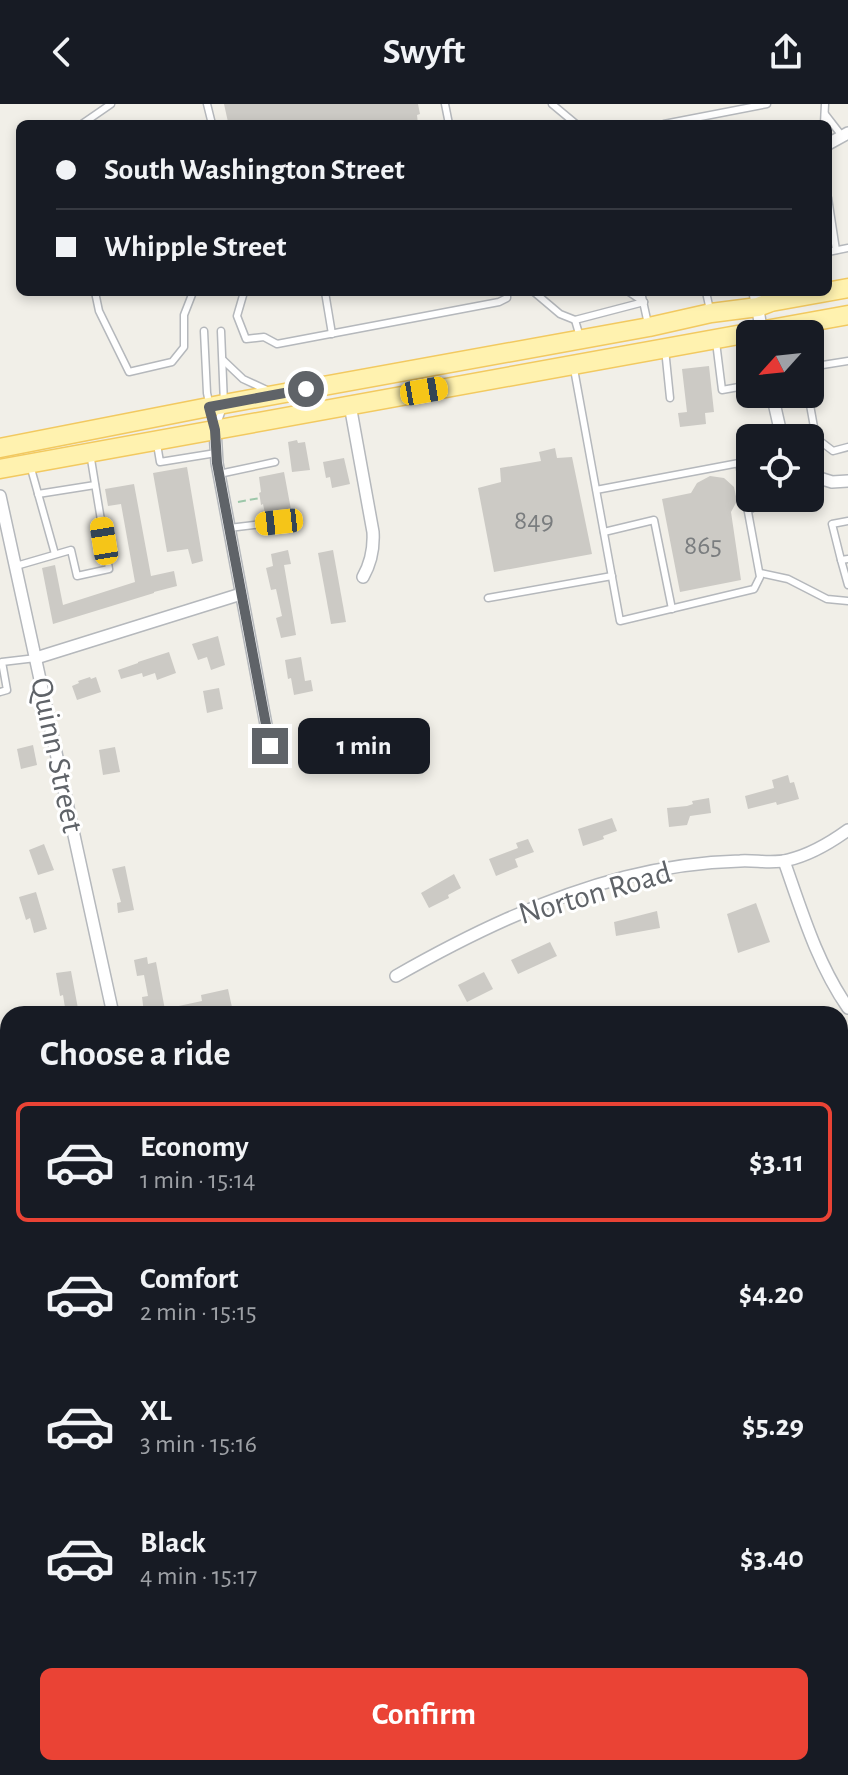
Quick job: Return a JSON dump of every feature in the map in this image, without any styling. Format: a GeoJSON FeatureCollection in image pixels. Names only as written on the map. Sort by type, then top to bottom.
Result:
{"type":"FeatureCollection","features":[{"type":"Feature","properties":{"kind":"main road"},"geometry":{"type":"LineString","coordinates":[[0,448],[216,405],[649,327],[757,300],[771,302],[804,296]]}},
{"type":"Feature","properties":{"kind":"main road"},"geometry":{"type":"LineString","coordinates":[[824,320],[848,315]]}},
{"type":"Feature","properties":{"kind":"main road"},"geometry":{"type":"LineString","coordinates":[[0,469],[736,337]]}},
{"type":"Feature","properties":{"kind":"street"},"geometry":{"type":"LineString","coordinates":[[757,300],[760,320]]}},
{"type":"Feature","properties":{"kind":"street"},"geometry":{"type":"LineString","coordinates":[[350,405],[374,545],[363,577]]}},
{"type":"Feature","properties":{"kind":"street"},"geometry":{"type":"LineString","coordinates":[[215,430],[219,474],[270,746]]}},
{"type":"Feature","properties":{"kind":"street"},"geometry":{"type":"LineString","coordinates":[[824,479],[848,481]]}},
{"type":"Feature","properties":{"kind":"street","name":"Quinn Street"},"geometry":{"type":"LineString","coordinates":[[0,496],[111,1006]]}},
{"type":"Feature","properties":{"kind":"street"},"geometry":{"type":"LineString","coordinates":[[36,658],[241,594]]}},
{"type":"Feature","properties":{"kind":"street","name":"Norton Road"},"geometry":{"type":"LineString","coordinates":[[396,976],[516,914],[625,877],[738,861],[784,861],[813,852],[848,830]]}},
{"type":"Feature","properties":{"kind":"street"},"geometry":{"type":"LineString","coordinates":[[784,861],[807,930],[847,1006]]}},
{"type":"Feature","properties":{"kind":"lane"},"geometry":{"type":"LineString","coordinates":[[88,120],[111,104]]}},
{"type":"Feature","properties":{"kind":"lane"},"geometry":{"type":"LineString","coordinates":[[552,104],[571,120]]}},
{"type":"Feature","properties":{"kind":"lane"},"geometry":{"type":"LineString","coordinates":[[714,104],[715,114]]}},
{"type":"Feature","properties":{"kind":"lane"},"geometry":{"type":"LineString","coordinates":[[684,120],[767,104]]}},
{"type":"Feature","properties":{"kind":"lane"},"geometry":{"type":"LineString","coordinates":[[824,120],[825,104]]}},
{"type":"Feature","properties":{"kind":"lane"},"geometry":{"type":"LineString","coordinates":[[825,114],[831,120]]}},
{"type":"Feature","properties":{"kind":"lane"},"geometry":{"type":"LineString","coordinates":[[832,230],[836,250]]}},
{"type":"Feature","properties":{"kind":"lane"},"geometry":{"type":"LineString","coordinates":[[832,251],[848,248]]}},
{"type":"Feature","properties":{"kind":"lane"},"geometry":{"type":"LineString","coordinates":[[96,296],[99,311],[129,372],[172,362],[184,347],[184,315],[191,296]]}},
{"type":"Feature","properties":{"kind":"lane"},"geometry":{"type":"LineString","coordinates":[[243,296],[237,316],[246,339],[264,337],[277,344],[499,302],[507,296]]}},
{"type":"Feature","properties":{"kind":"lane"},"geometry":{"type":"LineString","coordinates":[[326,296],[332,334]]}},
{"type":"Feature","properties":{"kind":"lane"},"geometry":{"type":"LineString","coordinates":[[539,296],[560,314],[575,320],[644,302]]}},
{"type":"Feature","properties":{"kind":"lane"},"geometry":{"type":"LineString","coordinates":[[635,296],[644,302]]}},
{"type":"Feature","properties":{"kind":"lane"},"geometry":{"type":"LineString","coordinates":[[642,296],[649,327]]}},
{"type":"Feature","properties":{"kind":"lane"},"geometry":{"type":"LineString","coordinates":[[707,296],[711,313]]}},
{"type":"Feature","properties":{"kind":"lane"},"geometry":{"type":"LineString","coordinates":[[575,320],[581,340]]}},
{"type":"Feature","properties":{"kind":"lane"},"geometry":{"type":"LineString","coordinates":[[204,331],[216,405],[215,430]]}},
{"type":"Feature","properties":{"kind":"lane"},"geometry":{"type":"LineString","coordinates":[[215,430],[223,360],[221,331]]}},
{"type":"Feature","properties":{"kind":"lane"},"geometry":{"type":"LineString","coordinates":[[716,340],[722,390],[736,388]]}},
{"type":"Feature","properties":{"kind":"lane"},"geometry":{"type":"LineString","coordinates":[[665,349],[670,398]]}},
{"type":"Feature","properties":{"kind":"lane"},"geometry":{"type":"LineString","coordinates":[[223,360],[243,379],[276,394]]}},
{"type":"Feature","properties":{"kind":"lane"},"geometry":{"type":"LineString","coordinates":[[824,365],[848,361]]}},
{"type":"Feature","properties":{"kind":"lane"},"geometry":{"type":"LineString","coordinates":[[573,365],[620,621],[754,589],[760,573],[749,512]]}},
{"type":"Feature","properties":{"kind":"lane"},"geometry":{"type":"LineString","coordinates":[[811,408],[816,438],[833,451],[848,447]]}},
{"type":"Feature","properties":{"kind":"lane"},"geometry":{"type":"LineString","coordinates":[[157,440],[160,462],[216,453]]}},
{"type":"Feature","properties":{"kind":"lane"},"geometry":{"type":"LineString","coordinates":[[16,566],[71,550],[77,576],[109,569],[90,453]]}},
{"type":"Feature","properties":{"kind":"lane"},"geometry":{"type":"LineString","coordinates":[[219,474],[275,462]]}},
{"type":"Feature","properties":{"kind":"lane"},"geometry":{"type":"LineString","coordinates":[[30,464],[55,554]]}},
{"type":"Feature","properties":{"kind":"lane"},"geometry":{"type":"LineString","coordinates":[[596,490],[736,464]]}},
{"type":"Feature","properties":{"kind":"lane"},"geometry":{"type":"LineString","coordinates":[[38,494],[95,485]]}},
{"type":"Feature","properties":{"kind":"lane"},"geometry":{"type":"LineString","coordinates":[[604,532],[654,520],[672,609]]}},
{"type":"Feature","properties":{"kind":"lane"},"geometry":{"type":"LineString","coordinates":[[848,521],[832,524],[844,559],[848,585]]}},
{"type":"Feature","properties":{"kind":"lane"},"geometry":{"type":"LineString","coordinates":[[229,528],[279,522]]}},
{"type":"Feature","properties":{"kind":"lane"},"geometry":{"type":"LineString","coordinates":[[760,573],[788,579],[827,599],[848,601]]}},
{"type":"Feature","properties":{"kind":"lane"},"geometry":{"type":"LineString","coordinates":[[488,598],[612,576]]}},
{"type":"Feature","properties":{"kind":"lane"},"geometry":{"type":"LineString","coordinates":[[0,692],[7,690],[1,659],[36,658]]}},
{"type":"Feature","properties":{"kind":"path"},"geometry":{"type":"LineString","coordinates":[[225,505],[260,498]]}},
{"type":"Feature","properties":{"kind":"building"},"geometry":{"type":"Polygon","coordinates":[[[224,104],[418,104],[420,114],[417,115],[418,120],[228,120],[224,104]]]}},
{"type":"Feature","properties":{"kind":"building"},"geometry":{"type":"Polygon","coordinates":[[[709,366],[714,412],[705,413],[706,424],[680,427],[678,413],[687,412],[682,369],[709,366]]]}},
{"type":"Feature","properties":{"kind":"building"},"geometry":{"type":"Polygon","coordinates":[[[297,440],[298,443],[305,442],[310,470],[292,472],[288,442],[297,440]]]}},
{"type":"Feature","properties":{"kind":"building"},"geometry":{"type":"Polygon","coordinates":[[[555,448],[557,458],[572,457],[592,554],[494,572],[478,488],[501,482],[500,468],[541,461],[539,452],[555,448]]]}},
{"type":"Feature","properties":{"kind":"building"},"geometry":{"type":"Polygon","coordinates":[[[344,458],[350,484],[332,488],[323,462],[344,458]]]}},
{"type":"Feature","properties":{"kind":"building"},"geometry":{"type":"Polygon","coordinates":[[[187,467],[203,561],[192,564],[188,549],[167,552],[153,473],[187,467]]]}},
{"type":"Feature","properties":{"kind":"building"},"geometry":{"type":"Polygon","coordinates":[[[284,472],[292,515],[266,518],[261,505],[259,477],[284,472]]]}},
{"type":"Feature","properties":{"kind":"building"},"geometry":{"type":"Polygon","coordinates":[[[710,476],[724,478],[734,487],[736,503],[731,512],[741,580],[680,592],[662,499],[691,493],[697,483],[710,476]]]}},
{"type":"Feature","properties":{"kind":"building"},"geometry":{"type":"Polygon","coordinates":[[[134,484],[151,576],[174,571],[177,586],[53,624],[42,568],[55,565],[63,605],[135,582],[121,504],[108,506],[105,489],[134,484]]]}},
{"type":"Feature","properties":{"kind":"building"},"geometry":{"type":"Polygon","coordinates":[[[288,550],[291,564],[284,565],[296,635],[281,638],[276,618],[282,616],[276,589],[271,590],[266,568],[273,566],[271,554],[288,550]]]}},
{"type":"Feature","properties":{"kind":"building"},"geometry":{"type":"Polygon","coordinates":[[[333,550],[346,622],[331,624],[318,553],[333,550]]]}},
{"type":"Feature","properties":{"kind":"building"},"geometry":{"type":"Polygon","coordinates":[[[218,636],[225,665],[211,670],[207,657],[198,660],[192,644],[218,636]]]}},
{"type":"Feature","properties":{"kind":"building"},"geometry":{"type":"Polygon","coordinates":[[[169,652],[176,673],[157,680],[155,673],[121,679],[118,670],[169,652]]]}},
{"type":"Feature","properties":{"kind":"building"},"geometry":{"type":"Polygon","coordinates":[[[301,657],[305,681],[311,680],[313,691],[294,695],[285,660],[301,657]]]}},
{"type":"Feature","properties":{"kind":"building"},"geometry":{"type":"Polygon","coordinates":[[[96,677],[101,692],[77,700],[72,686],[96,677]]]}},
{"type":"Feature","properties":{"kind":"building"},"geometry":{"type":"Polygon","coordinates":[[[219,688],[223,709],[207,713],[203,691],[219,688]]]}},
{"type":"Feature","properties":{"kind":"building"},"geometry":{"type":"Polygon","coordinates":[[[33,745],[37,765],[21,769],[17,749],[33,745]]]}},
{"type":"Feature","properties":{"kind":"building"},"geometry":{"type":"Polygon","coordinates":[[[115,747],[120,772],[103,775],[99,750],[115,747]]]}},
{"type":"Feature","properties":{"kind":"building"},"geometry":{"type":"Polygon","coordinates":[[[788,775],[790,783],[794,782],[799,799],[748,809],[745,796],[774,788],[772,780],[788,775]]]}},
{"type":"Feature","properties":{"kind":"building"},"geometry":{"type":"Polygon","coordinates":[[[709,798],[711,813],[690,816],[687,825],[669,827],[667,808],[687,806],[693,804],[692,801],[709,798]]]}},
{"type":"Feature","properties":{"kind":"building"},"geometry":{"type":"Polygon","coordinates":[[[612,818],[617,831],[583,846],[578,829],[612,818]]]}},
{"type":"Feature","properties":{"kind":"building"},"geometry":{"type":"Polygon","coordinates":[[[528,839],[534,852],[515,859],[518,867],[496,876],[489,859],[518,848],[516,843],[528,839]]]}},
{"type":"Feature","properties":{"kind":"building"},"geometry":{"type":"Polygon","coordinates":[[[44,844],[54,870],[38,875],[29,850],[44,844]]]}},
{"type":"Feature","properties":{"kind":"building"},"geometry":{"type":"Polygon","coordinates":[[[125,866],[134,910],[118,913],[117,903],[121,902],[112,869],[125,866]]]}},
{"type":"Feature","properties":{"kind":"building"},"geometry":{"type":"Polygon","coordinates":[[[454,874],[461,888],[429,908],[421,893],[454,874]]]}},
{"type":"Feature","properties":{"kind":"building"},"geometry":{"type":"Polygon","coordinates":[[[36,892],[47,929],[34,933],[19,897],[36,892]]]}},
{"type":"Feature","properties":{"kind":"building"},"geometry":{"type":"Polygon","coordinates":[[[756,903],[770,942],[738,953],[727,914],[756,903]]]}},
{"type":"Feature","properties":{"kind":"building"},"geometry":{"type":"Polygon","coordinates":[[[657,911],[660,928],[616,936],[614,922],[657,911]]]}},
{"type":"Feature","properties":{"kind":"building"},"geometry":{"type":"Polygon","coordinates":[[[550,942],[557,956],[518,974],[511,960],[550,942]]]}},
{"type":"Feature","properties":{"kind":"building"},"geometry":{"type":"Polygon","coordinates":[[[147,957],[148,964],[156,962],[164,1006],[143,1006],[142,997],[148,996],[144,975],[137,976],[134,960],[147,957]]]}},
{"type":"Feature","properties":{"kind":"building"},"geometry":{"type":"Polygon","coordinates":[[[71,971],[78,1006],[65,1006],[56,973],[71,971]]]}},
{"type":"Feature","properties":{"kind":"building"},"geometry":{"type":"Polygon","coordinates":[[[484,972],[493,989],[467,1002],[458,985],[484,972]]]}},
{"type":"Feature","properties":{"kind":"building"},"geometry":{"type":"Polygon","coordinates":[[[228,989],[232,1006],[179,1006],[202,1001],[201,995],[228,989]]]}},
{"type":"Feature","properties":{"kind":"route"},"geometry":{"type":"LineString","coordinates":[[270,746],[209,407],[306,389]]}}]}
